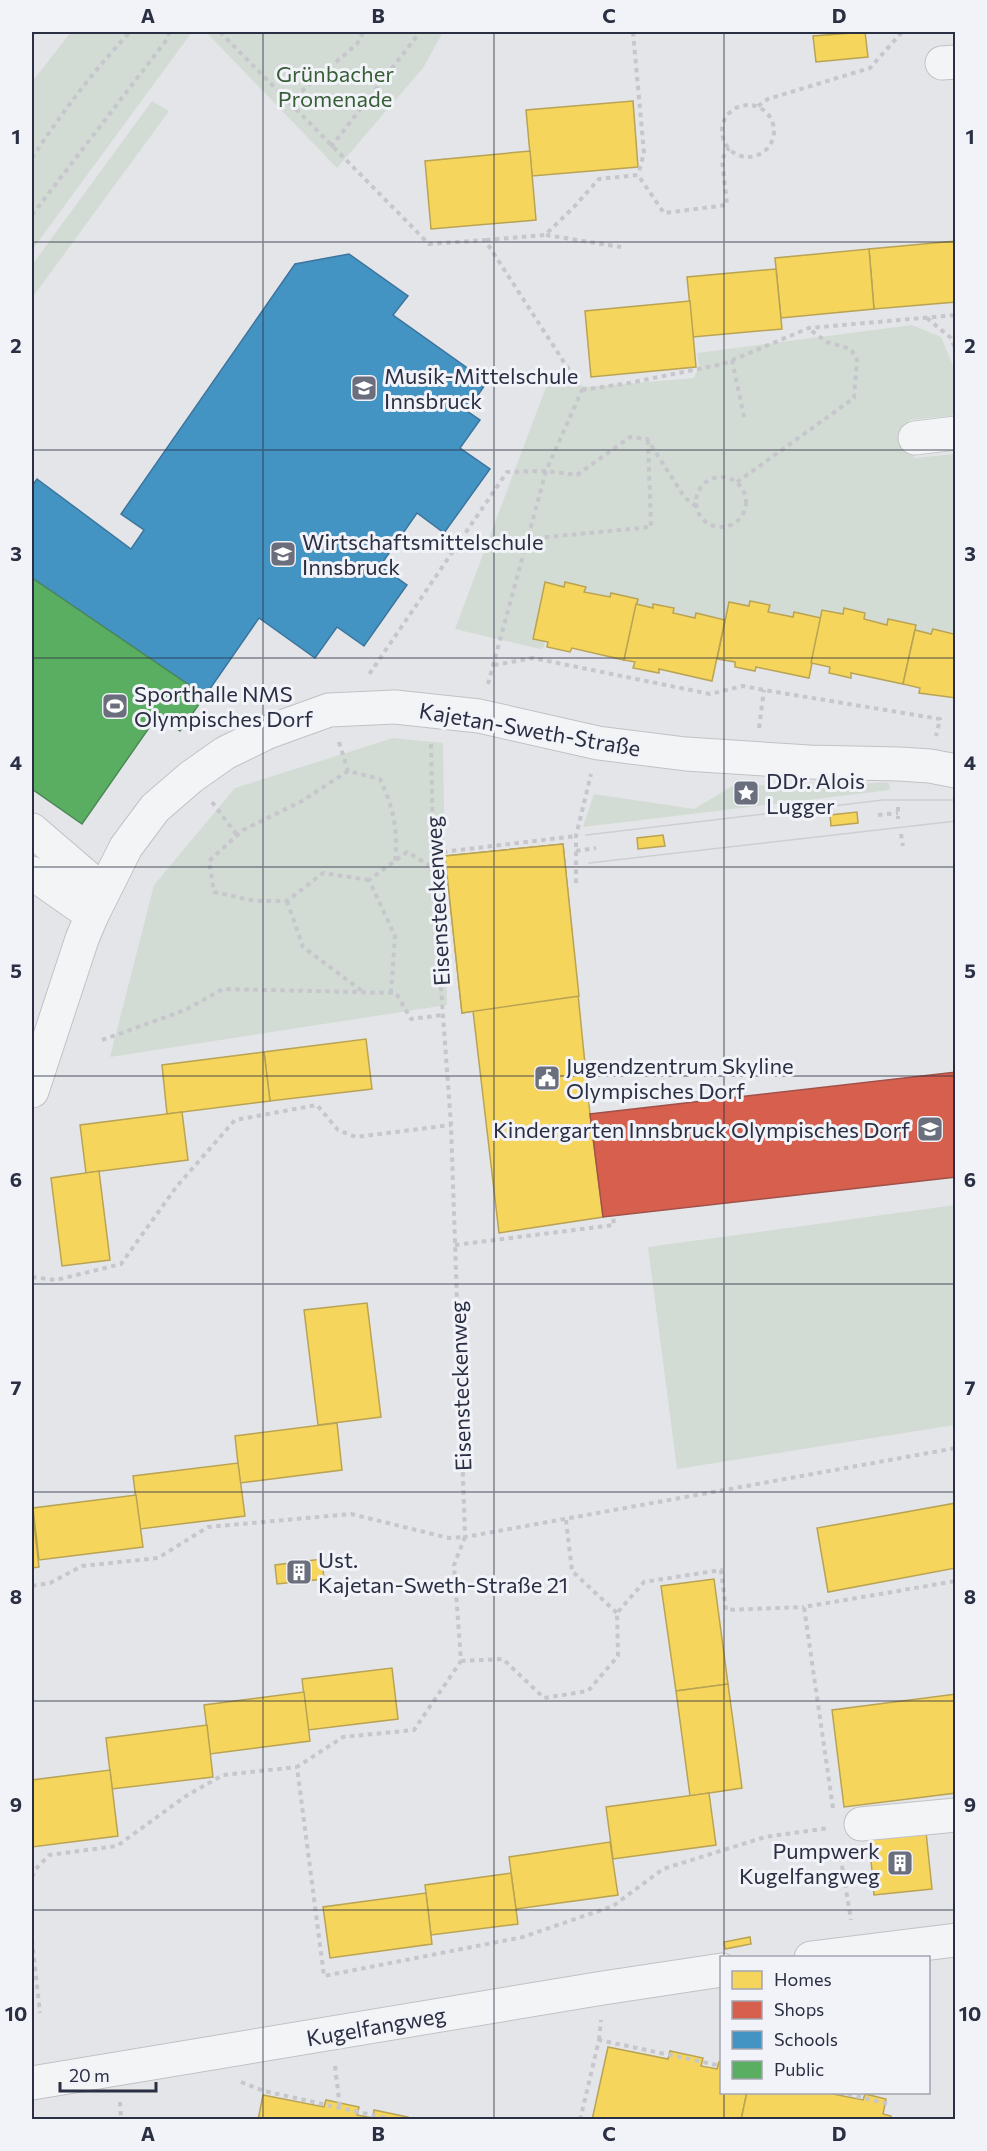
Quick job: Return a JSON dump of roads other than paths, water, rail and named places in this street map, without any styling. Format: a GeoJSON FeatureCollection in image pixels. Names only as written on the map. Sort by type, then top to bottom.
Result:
{"type":"FeatureCollection","features":[{"type":"Feature","properties":{"kind":"street"},"geometry":{"type":"LineString","coordinates":[[915,438],[956,433]]}},
{"type":"Feature","properties":{"kind":"street","name":"Kajetan-Sweth-Straße"},"geometry":{"type":"LineString","coordinates":[[32,1091],[44,1016],[126,847],[155,808],[191,777],[225,753],[268,732],[329,710],[395,707],[479,716],[598,743],[686,754],[943,769]]}},
{"type":"Feature","properties":{"kind":"street"},"geometry":{"type":"LineString","coordinates":[[32,831],[98,903]]}},
{"type":"Feature","properties":{"kind":"street"},"geometry":{"type":"LineString","coordinates":[[32,873],[98,903]]}},
{"type":"Feature","properties":{"kind":"street"},"geometry":{"type":"LineString","coordinates":[[848,1826],[956,1815]]}},
{"type":"Feature","properties":{"kind":"street"},"geometry":{"type":"LineString","coordinates":[[824,1956],[956,1940]]}},
{"type":"Feature","properties":{"kind":"street","name":"Kugelfangweg"},"geometry":{"type":"LineString","coordinates":[[32,2083],[720,1970]]}},
{"type":"Feature","properties":{"kind":"tram line"},"geometry":{"type":"LineString","coordinates":[[586,835],[883,800],[956,800]]}},
{"type":"Feature","properties":{"kind":"tram line"},"geometry":{"type":"LineString","coordinates":[[589,863],[956,821]]}},
{"type":"Feature","properties":{"kind":"place","name":"Musik-Mittelschule Innsbruck"},"geometry":{"type":"Point","coordinates":[364,388]}},
{"type":"Feature","properties":{"kind":"place","name":"Wirtschaftsmittelschule Innsbruck"},"geometry":{"type":"Point","coordinates":[283,554]}},
{"type":"Feature","properties":{"kind":"place","name":"Sporthalle NMS Olympisches Dorf"},"geometry":{"type":"Point","coordinates":[115,706]}},
{"type":"Feature","properties":{"kind":"place","name":"DDr. Alois Lugger"},"geometry":{"type":"Point","coordinates":[746,793]}},
{"type":"Feature","properties":{"kind":"place","name":"Jugendzentrum Skyline Olympisches Dorf"},"geometry":{"type":"Point","coordinates":[547,1078]}},
{"type":"Feature","properties":{"kind":"place","name":"Kindergarten Innsbruck Olympisches Dorf"},"geometry":{"type":"Point","coordinates":[930,1129]}},
{"type":"Feature","properties":{"kind":"place","name":"Ust. Kajetan-Sweth-Straße 21"},"geometry":{"type":"Point","coordinates":[299,1572]}},
{"type":"Feature","properties":{"kind":"place","name":"Pumpwerk Kugelfangweg"},"geometry":{"type":"Point","coordinates":[900,1863]}},
{"type":"Feature","properties":{"kind":"park label","name":"Grünbacher Promenade"},"geometry":{"type":"Point","coordinates":[335,86]}}]}
